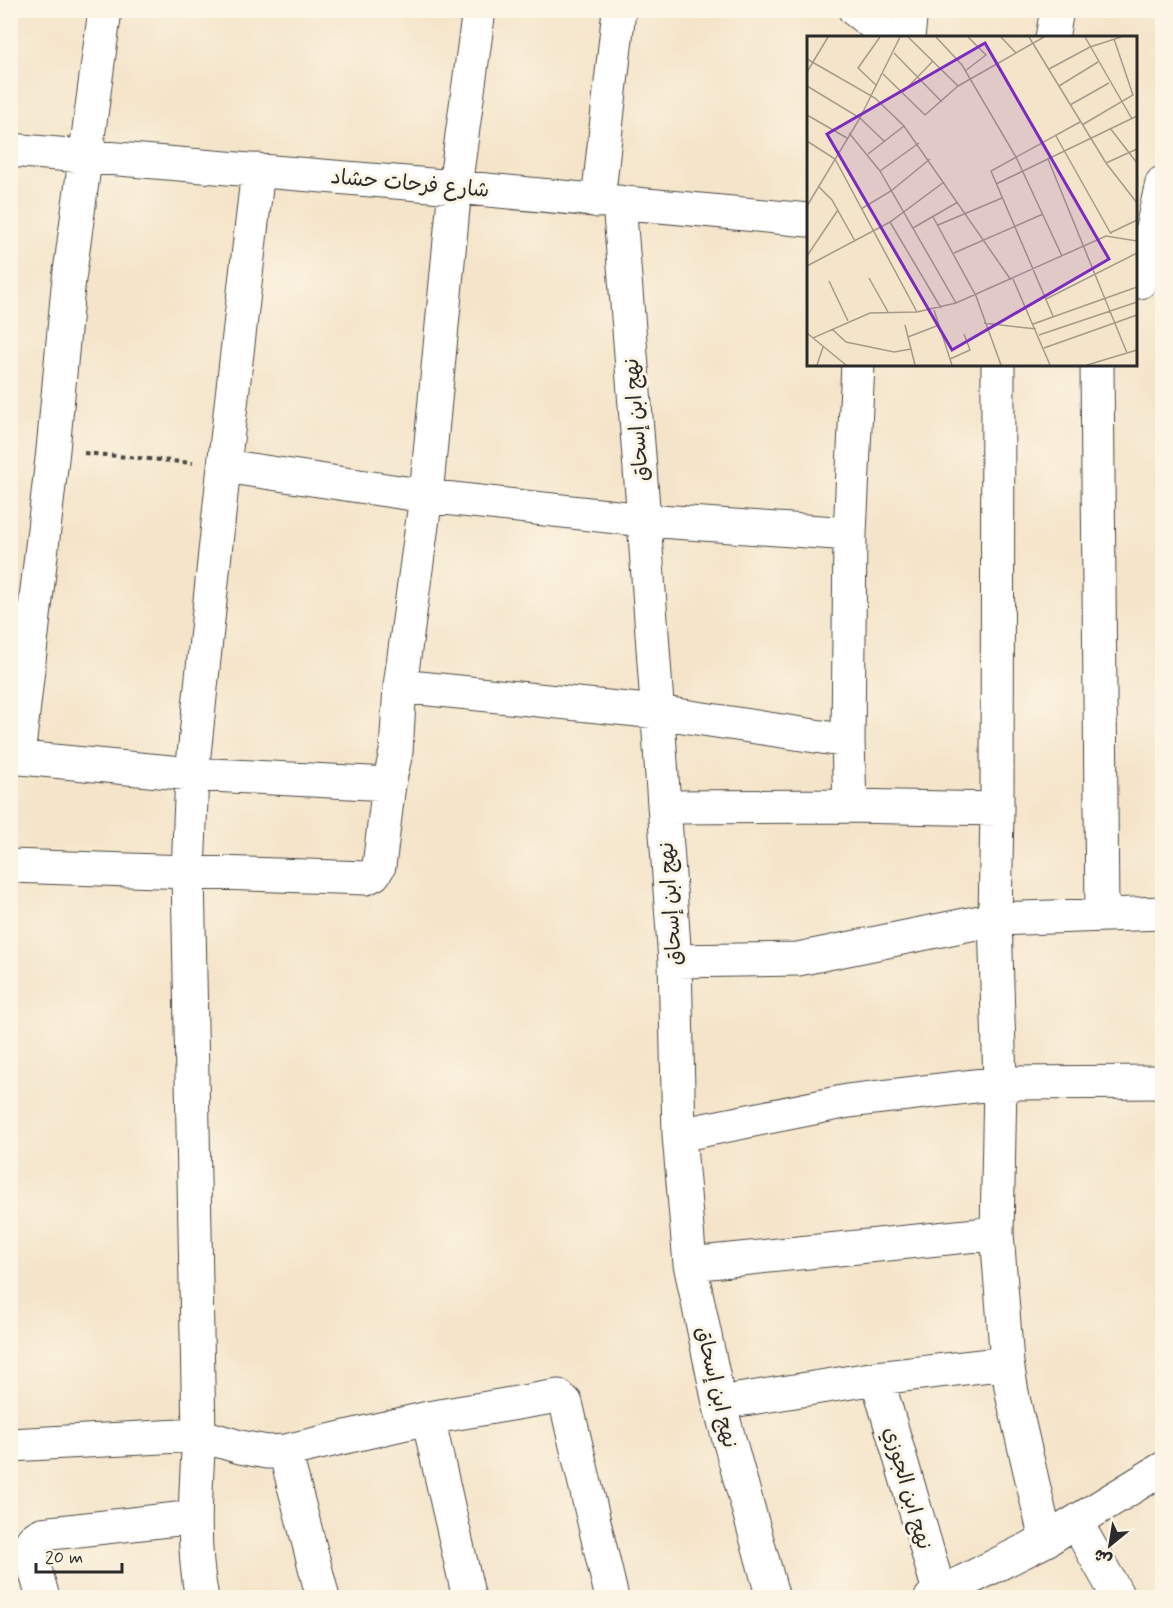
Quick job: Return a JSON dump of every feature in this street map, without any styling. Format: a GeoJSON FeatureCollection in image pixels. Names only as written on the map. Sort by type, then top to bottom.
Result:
{"type":"FeatureCollection","features":[{"type":"Feature","properties":{"kind":"street"},"geometry":{"type":"LineString","coordinates":[[105,10],[68,287],[53,450],[14,757],[192,774],[389,784]]}},
{"type":"Feature","properties":{"kind":"street"},"geometry":{"type":"LineString","coordinates":[[10,866],[366,878],[374,874],[379,866],[389,784],[396,752],[400,686],[426,496],[455,187],[479,10]]}},
{"type":"Feature","properties":{"kind":"street","name":"نهج ابن إسحاق"},"geometry":{"type":"LineString","coordinates":[[619,10],[608,202],[644,520],[675,961],[679,1135],[690,1264],[719,1403],[773,1598]]}},
{"type":"Feature","properties":{"kind":"street"},"geometry":{"type":"LineString","coordinates":[[855,10],[888,36]]}},
{"type":"Feature","properties":{"kind":"street"},"geometry":{"type":"LineString","coordinates":[[908,36],[911,10]]}},
{"type":"Feature","properties":{"kind":"street"},"geometry":{"type":"LineString","coordinates":[[1052,36],[1056,10]]}},
{"type":"Feature","properties":{"kind":"street","name":"شارع فرحات حشاد"},"geometry":{"type":"LineString","coordinates":[[10,150],[455,187],[807,220]]}},
{"type":"Feature","properties":{"kind":"street"},"geometry":{"type":"LineString","coordinates":[[202,1598],[196,1558],[195,1517],[199,1435],[188,873],[192,774],[258,170]]}},
{"type":"Feature","properties":{"kind":"street"},"geometry":{"type":"LineString","coordinates":[[1146,285],[1162,183]]}},
{"type":"Feature","properties":{"kind":"street"},"geometry":{"type":"LineString","coordinates":[[850,806],[848,741],[850,534],[858,366]]}},
{"type":"Feature","properties":{"kind":"street"},"geometry":{"type":"LineString","coordinates":[[998,366],[995,919],[1000,1083],[997,1233],[1007,1363],[1012,1398],[1046,1540]]}},
{"type":"Feature","properties":{"kind":"street"},"geometry":{"type":"LineString","coordinates":[[1097,366],[1102,914]]}},
{"type":"Feature","properties":{"kind":"street"},"geometry":{"type":"LineString","coordinates":[[224,466],[426,496],[644,520],[850,534]]}},
{"type":"Feature","properties":{"kind":"street"},"geometry":{"type":"LineString","coordinates":[[400,686],[657,712],[848,741]]}},
{"type":"Feature","properties":{"kind":"street"},"geometry":{"type":"LineString","coordinates":[[664,807],[850,806],[997,809]]}},
{"type":"Feature","properties":{"kind":"street"},"geometry":{"type":"LineString","coordinates":[[675,961],[798,959],[995,919],[1162,913]]}},
{"type":"Feature","properties":{"kind":"street"},"geometry":{"type":"LineString","coordinates":[[679,1135],[848,1101],[1000,1083],[1162,1082]]}},
{"type":"Feature","properties":{"kind":"street"},"geometry":{"type":"LineString","coordinates":[[690,1264],[997,1233]]}},
{"type":"Feature","properties":{"kind":"street"},"geometry":{"type":"LineString","coordinates":[[719,1403],[878,1378],[1007,1363]]}},
{"type":"Feature","properties":{"kind":"street","name":"نهج ابن الجوزي"},"geometry":{"type":"LineString","coordinates":[[878,1378],[937,1596]]}},
{"type":"Feature","properties":{"kind":"street"},"geometry":{"type":"LineString","coordinates":[[10,1444],[199,1435],[240,1447],[267,1452],[285,1451],[428,1418],[551,1396],[563,1398],[567,1403],[612,1598]]}},
{"type":"Feature","properties":{"kind":"street"},"geometry":{"type":"LineString","coordinates":[[428,1418],[469,1598]]}},
{"type":"Feature","properties":{"kind":"street"},"geometry":{"type":"LineString","coordinates":[[285,1451],[323,1598]]}},
{"type":"Feature","properties":{"kind":"street"},"geometry":{"type":"LineString","coordinates":[[937,1596],[1046,1540],[1162,1469]]}},
{"type":"Feature","properties":{"kind":"street"},"geometry":{"type":"LineString","coordinates":[[44,1598],[30,1551],[33,1538],[42,1534],[195,1517]]}},
{"type":"Feature","properties":{"kind":"street"},"geometry":{"type":"LineString","coordinates":[[1076,1522],[1119,1598]]}},
{"type":"Feature","properties":{"kind":"path"},"geometry":{"type":"LineString","coordinates":[[53,450],[224,466]]}}]}
